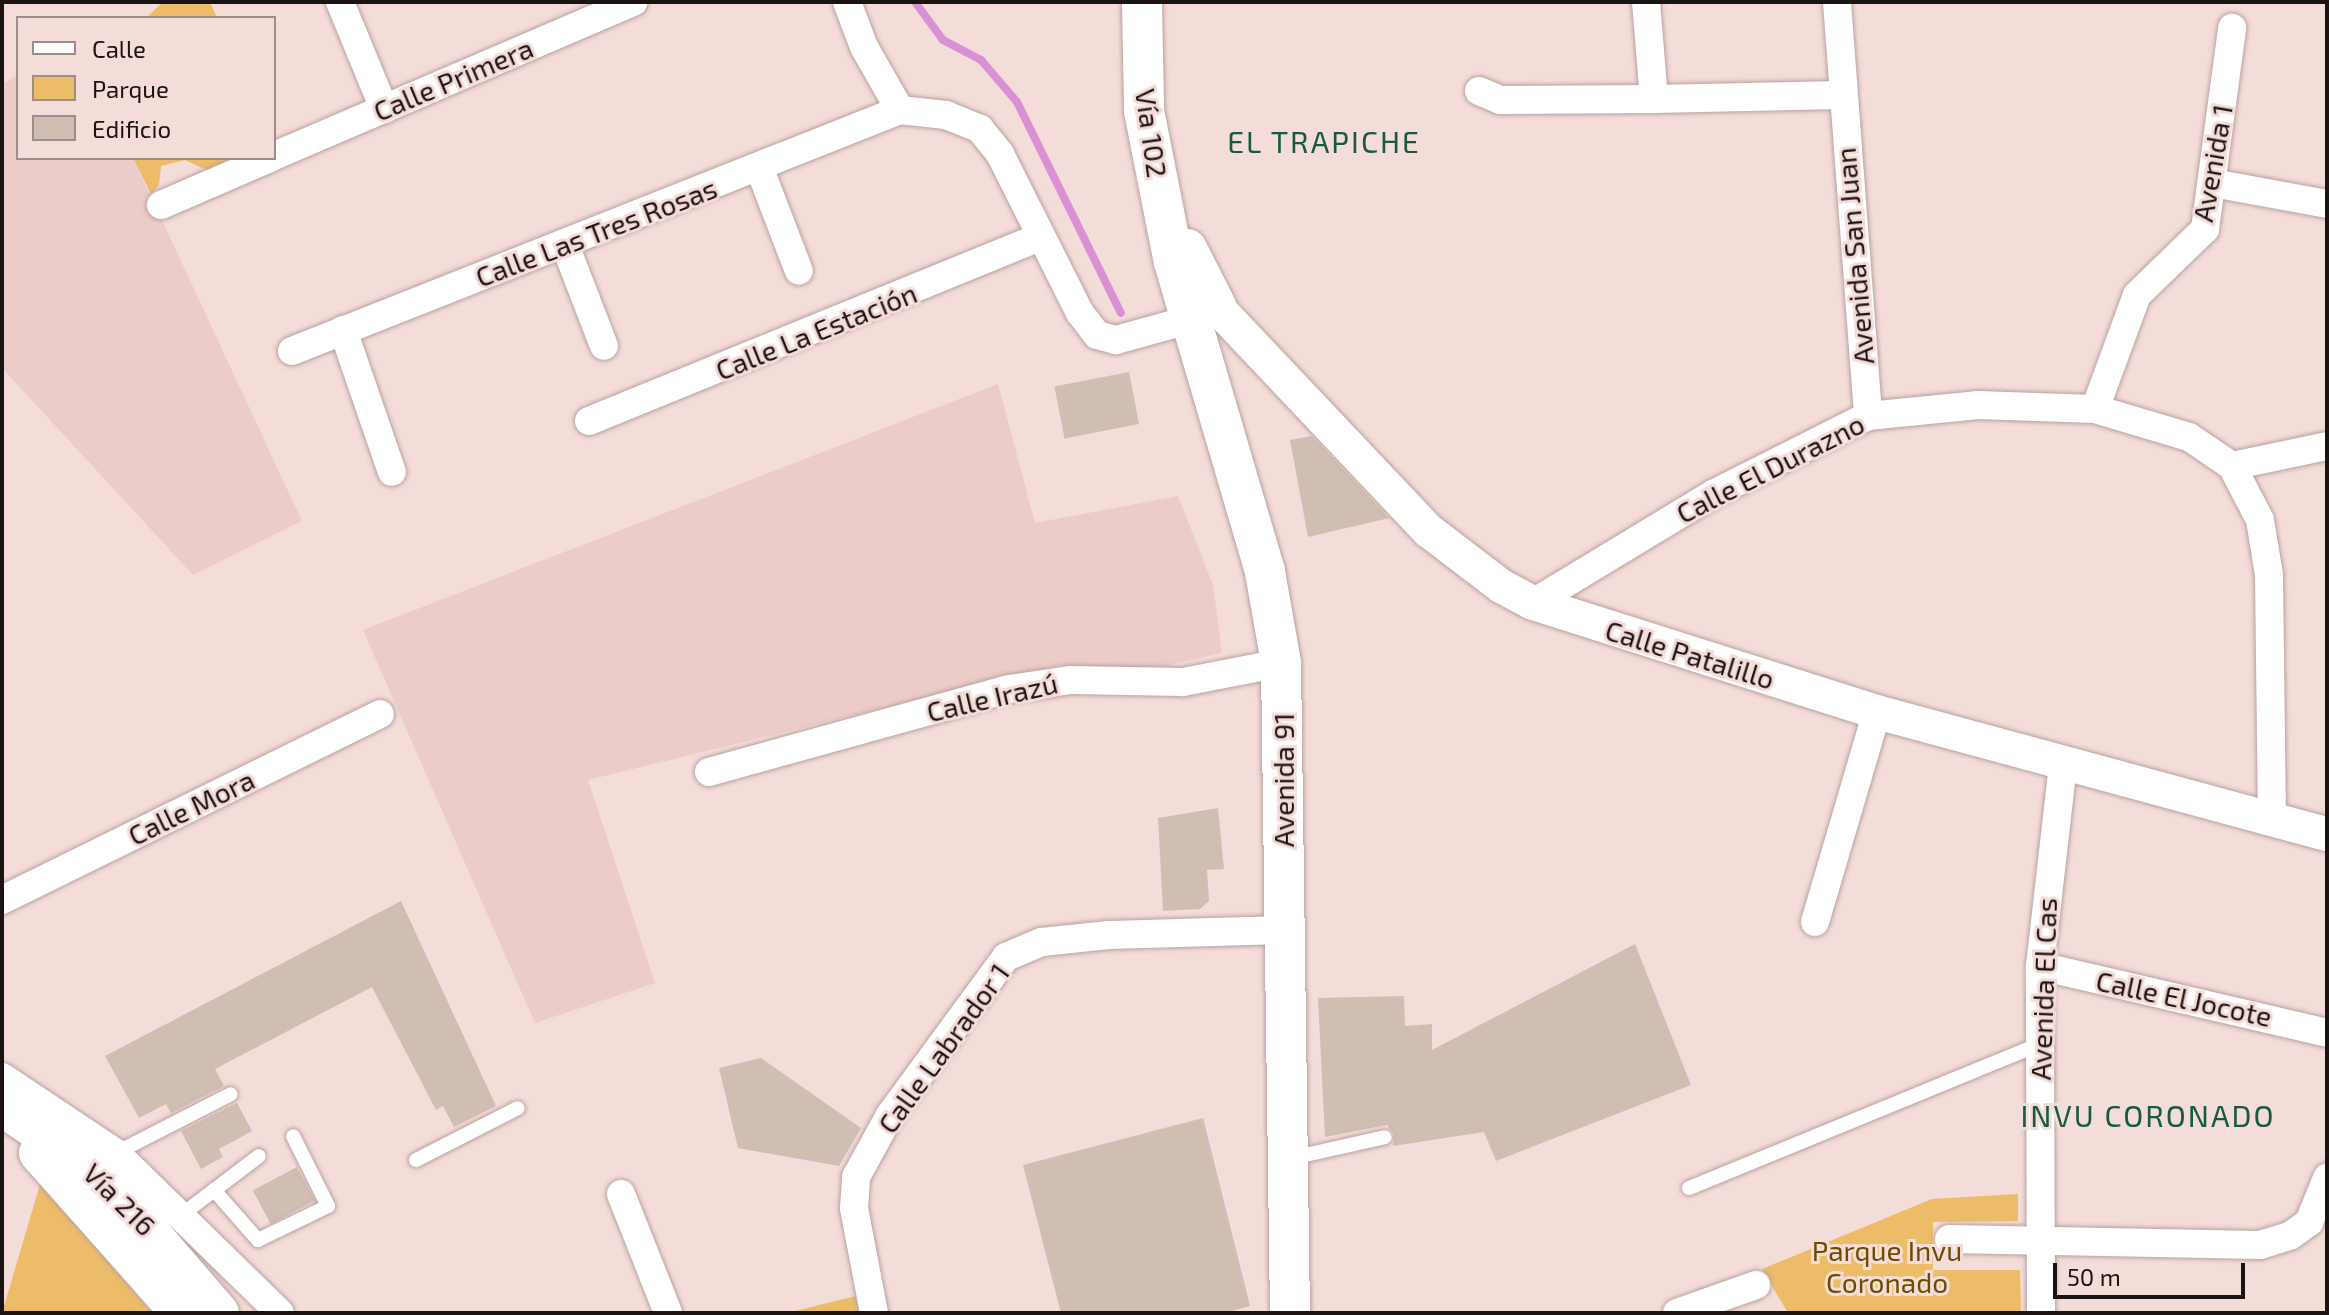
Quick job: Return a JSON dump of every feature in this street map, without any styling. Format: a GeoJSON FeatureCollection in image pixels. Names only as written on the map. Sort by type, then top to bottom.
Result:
{"type":"FeatureCollection","features":[{"type":"Feature","properties":{"kind":"main road","name":"Vía 102"},"geometry":{"type":"LineString","coordinates":[[1142,2],[1144,111],[1174,262]]}},
{"type":"Feature","properties":{"kind":"main road"},"geometry":{"type":"LineString","coordinates":[[1158,176],[1202,313]]}},
{"type":"Feature","properties":{"kind":"main road","name":"Avenida 91"},"geometry":{"type":"LineString","coordinates":[[1174,262],[1202,313],[1265,572],[1281,663],[1290,1313]]}},
{"type":"Feature","properties":{"kind":"main road","name":"Vía 216"},"geometry":{"type":"LineString","coordinates":[[2,1106],[105,1161],[169,1226],[219,1313]]}},
{"type":"Feature","properties":{"kind":"main road","name":"Vía 216"},"geometry":{"type":"LineString","coordinates":[[2,1116],[74,1188],[181,1313]]}},
{"type":"Feature","properties":{"kind":"street"},"geometry":{"type":"LineString","coordinates":[[340,2],[384,109]]}},
{"type":"Feature","properties":{"kind":"street","name":"Calle Primera"},"geometry":{"type":"LineString","coordinates":[[276,155],[633,2]]}},
{"type":"Feature","properties":{"kind":"street"},"geometry":{"type":"LineString","coordinates":[[847,2],[864,47],[900,110],[946,115],[980,129],[1018,185],[1041,237],[1097,335],[1116,340],[1202,313]]}},
{"type":"Feature","properties":{"kind":"street"},"geometry":{"type":"LineString","coordinates":[[1646,2],[1654,99]]}},
{"type":"Feature","properties":{"kind":"street","name":"Avenida San Juan"},"geometry":{"type":"LineString","coordinates":[[1837,2],[1841,95],[1868,416]]}},
{"type":"Feature","properties":{"kind":"street","name":"Avenida 1"},"geometry":{"type":"LineString","coordinates":[[2095,409],[2137,295],[2205,229],[2232,28]]}},
{"type":"Feature","properties":{"kind":"street"},"geometry":{"type":"LineString","coordinates":[[1479,91],[1500,100],[1841,95]]}},
{"type":"Feature","properties":{"kind":"street","name":"Calle Las Tres Rosas"},"geometry":{"type":"LineString","coordinates":[[292,351],[900,110]]}},
{"type":"Feature","properties":{"kind":"street","name":"Calle Primera"},"geometry":{"type":"LineString","coordinates":[[161,205],[265,160]]}},
{"type":"Feature","properties":{"kind":"street"},"geometry":{"type":"LineString","coordinates":[[759,167],[799,271]]}},
{"type":"Feature","properties":{"kind":"street"},"geometry":{"type":"LineString","coordinates":[[2213,183],[2327,204]]}},
{"type":"Feature","properties":{"kind":"street","name":"Calle La Estación"},"geometry":{"type":"LineString","coordinates":[[589,421],[1041,237]]}},
{"type":"Feature","properties":{"kind":"street"},"geometry":{"type":"LineString","coordinates":[[565,245],[604,346]]}},
{"type":"Feature","properties":{"kind":"street","name":"Calle Patalillo"},"geometry":{"type":"LineString","coordinates":[[1202,313],[1429,531],[1501,586],[1533,603],[1877,712],[2327,834]]}},
{"type":"Feature","properties":{"kind":"street"},"geometry":{"type":"LineString","coordinates":[[343,330],[392,472]]}},
{"type":"Feature","properties":{"kind":"street","name":"Calle El Durazno"},"geometry":{"type":"LineString","coordinates":[[1533,603],[1713,494],[1868,416],[1978,405],[2095,409],[2189,437],[2232,466],[2260,520],[2269,575],[2272,819]]}},
{"type":"Feature","properties":{"kind":"street"},"geometry":{"type":"LineString","coordinates":[[2232,466],[2327,446]]}},
{"type":"Feature","properties":{"kind":"street","name":"Calle Irazú"},"geometry":{"type":"LineString","coordinates":[[709,772],[1009,689],[1071,680],[1183,682],[1281,663]]}},
{"type":"Feature","properties":{"kind":"street"},"geometry":{"type":"LineString","coordinates":[[1815,922],[1877,712]]}},
{"type":"Feature","properties":{"kind":"street","name":"Calle Mora"},"geometry":{"type":"LineString","coordinates":[[2,900],[380,714]]}},
{"type":"Feature","properties":{"kind":"street","name":"Avenida El Cas"},"geometry":{"type":"LineString","coordinates":[[2041,1313],[2040,966],[2063,763]]}},
{"type":"Feature","properties":{"kind":"street","name":"Calle Labrador 1"},"geometry":{"type":"LineString","coordinates":[[874,1313],[854,1208],[856,1177],[890,1115],[1006,957],[1042,942],[1109,935],[1284,930]]}},
{"type":"Feature","properties":{"kind":"street","name":"Calle El Jocote"},"geometry":{"type":"LineString","coordinates":[[2040,966],[2327,1033]]}},
{"type":"Feature","properties":{"kind":"street"},"geometry":{"type":"LineString","coordinates":[[2,1077],[105,1161]]}},
{"type":"Feature","properties":{"kind":"street"},"geometry":{"type":"LineString","coordinates":[[1949,1239],[2040,1238],[2260,1245],[2290,1236],[2309,1222],[2327,1178]]}},
{"type":"Feature","properties":{"kind":"street"},"geometry":{"type":"LineString","coordinates":[[621,1194],[668,1313]]}},
{"type":"Feature","properties":{"kind":"street"},"geometry":{"type":"LineString","coordinates":[[169,1226],[280,1313]]}},
{"type":"Feature","properties":{"kind":"street"},"geometry":{"type":"LineString","coordinates":[[1677,1313],[1756,1285]]}},
{"type":"Feature","properties":{"kind":"lane"},"geometry":{"type":"LineString","coordinates":[[1689,1188],[2040,1044]]}},
{"type":"Feature","properties":{"kind":"lane"},"geometry":{"type":"LineString","coordinates":[[105,1161],[231,1094]]}},
{"type":"Feature","properties":{"kind":"lane"},"geometry":{"type":"LineString","coordinates":[[416,1160],[518,1108]]}},
{"type":"Feature","properties":{"kind":"lane"},"geometry":{"type":"LineString","coordinates":[[214,1190],[258,1240],[328,1206],[293,1136]]}},
{"type":"Feature","properties":{"kind":"lane"},"geometry":{"type":"LineString","coordinates":[[1288,1159],[1385,1137]]}},
{"type":"Feature","properties":{"kind":"lane"},"geometry":{"type":"LineString","coordinates":[[169,1226],[259,1156]]}},
{"type":"Feature","properties":{"kind":"shaded area"},"geometry":{"type":"Polygon","coordinates":[[[16,76],[16,160],[134,160],[302,521],[193,575],[2,368],[2,84],[16,76]]]}},
{"type":"Feature","properties":{"kind":"shaded area"},"geometry":{"type":"Polygon","coordinates":[[[998,384],[1035,523],[1178,496],[1213,585],[1222,653],[1146,670],[1058,665],[588,780],[655,983],[535,1023],[363,630],[998,384]]]}},
{"type":"Feature","properties":{"kind":"green space"},"geometry":{"type":"Polygon","coordinates":[[[163,2],[210,2],[216,16],[148,16],[163,2]]]}},
{"type":"Feature","properties":{"kind":"green space"},"geometry":{"type":"Polygon","coordinates":[[[134,160],[185,160],[161,166],[159,185],[151,194],[134,160]]]}},
{"type":"Feature","properties":{"kind":"green space"},"geometry":{"type":"Polygon","coordinates":[[[185,160],[234,160],[209,171],[185,160]]]}},
{"type":"Feature","properties":{"kind":"green space"},"geometry":{"type":"Polygon","coordinates":[[[41,1181],[152,1313],[2,1313],[41,1181]]]}},
{"type":"Feature","properties":{"kind":"green space","name":"Parque Invu Coronado"},"geometry":{"type":"Polygon","coordinates":[[[2018,1194],[2018,1221],[1933,1222],[1933,1270],[2020,1270],[2021,1313],[1788,1313],[1762,1269],[1932,1199],[2018,1194]]]}},
{"type":"Feature","properties":{"kind":"green space"},"geometry":{"type":"Polygon","coordinates":[[[856,1296],[859,1313],[787,1313],[856,1296]]]}},
{"type":"Feature","properties":{"kind":"building"},"geometry":{"type":"Polygon","coordinates":[[[1129,372],[1139,424],[1065,439],[1054,387],[1129,372]]]}},
{"type":"Feature","properties":{"kind":"building"},"geometry":{"type":"Polygon","coordinates":[[[1312,436],[1389,518],[1308,537],[1290,440],[1312,436]]]}},
{"type":"Feature","properties":{"kind":"building"},"geometry":{"type":"Polygon","coordinates":[[[1218,808],[1224,869],[1207,870],[1209,901],[1200,909],[1163,911],[1158,818],[1218,808]]]}},
{"type":"Feature","properties":{"kind":"building"},"geometry":{"type":"Polygon","coordinates":[[[401,901],[496,1106],[454,1127],[443,1106],[436,1110],[372,987],[215,1069],[224,1086],[171,1113],[166,1104],[139,1118],[105,1056],[401,901]]]}},
{"type":"Feature","properties":{"kind":"building"},"geometry":{"type":"Polygon","coordinates":[[[1635,944],[1691,1085],[1496,1161],[1484,1132],[1393,1146],[1394,1134],[1387,1125],[1325,1137],[1318,998],[1404,996],[1405,1026],[1432,1024],[1432,1050],[1635,944]]]}},
{"type":"Feature","properties":{"kind":"building"},"geometry":{"type":"Polygon","coordinates":[[[761,1058],[861,1128],[839,1166],[738,1148],[719,1068],[761,1058]]]}},
{"type":"Feature","properties":{"kind":"building"},"geometry":{"type":"Polygon","coordinates":[[[237,1103],[252,1131],[219,1149],[223,1157],[201,1169],[181,1131],[237,1103]]]}},
{"type":"Feature","properties":{"kind":"building"},"geometry":{"type":"Polygon","coordinates":[[[1203,1118],[1250,1306],[1224,1313],[1061,1313],[1023,1165],[1203,1118]]]}},
{"type":"Feature","properties":{"kind":"building"},"geometry":{"type":"Polygon","coordinates":[[[297,1167],[315,1201],[271,1224],[253,1190],[297,1167]]]}},
{"type":"Feature","properties":{"kind":"waterway"},"geometry":{"type":"LineString","coordinates":[[915,2],[943,40],[981,60],[1017,102],[1121,313]]}},
{"type":"Feature","properties":{"kind":"district","name":"EL TRAPICHE"},"geometry":{"type":"Point","coordinates":[1324,141]}},
{"type":"Feature","properties":{"kind":"district","name":"INVU CORONADO"},"geometry":{"type":"Point","coordinates":[2148,1115]}}]}
